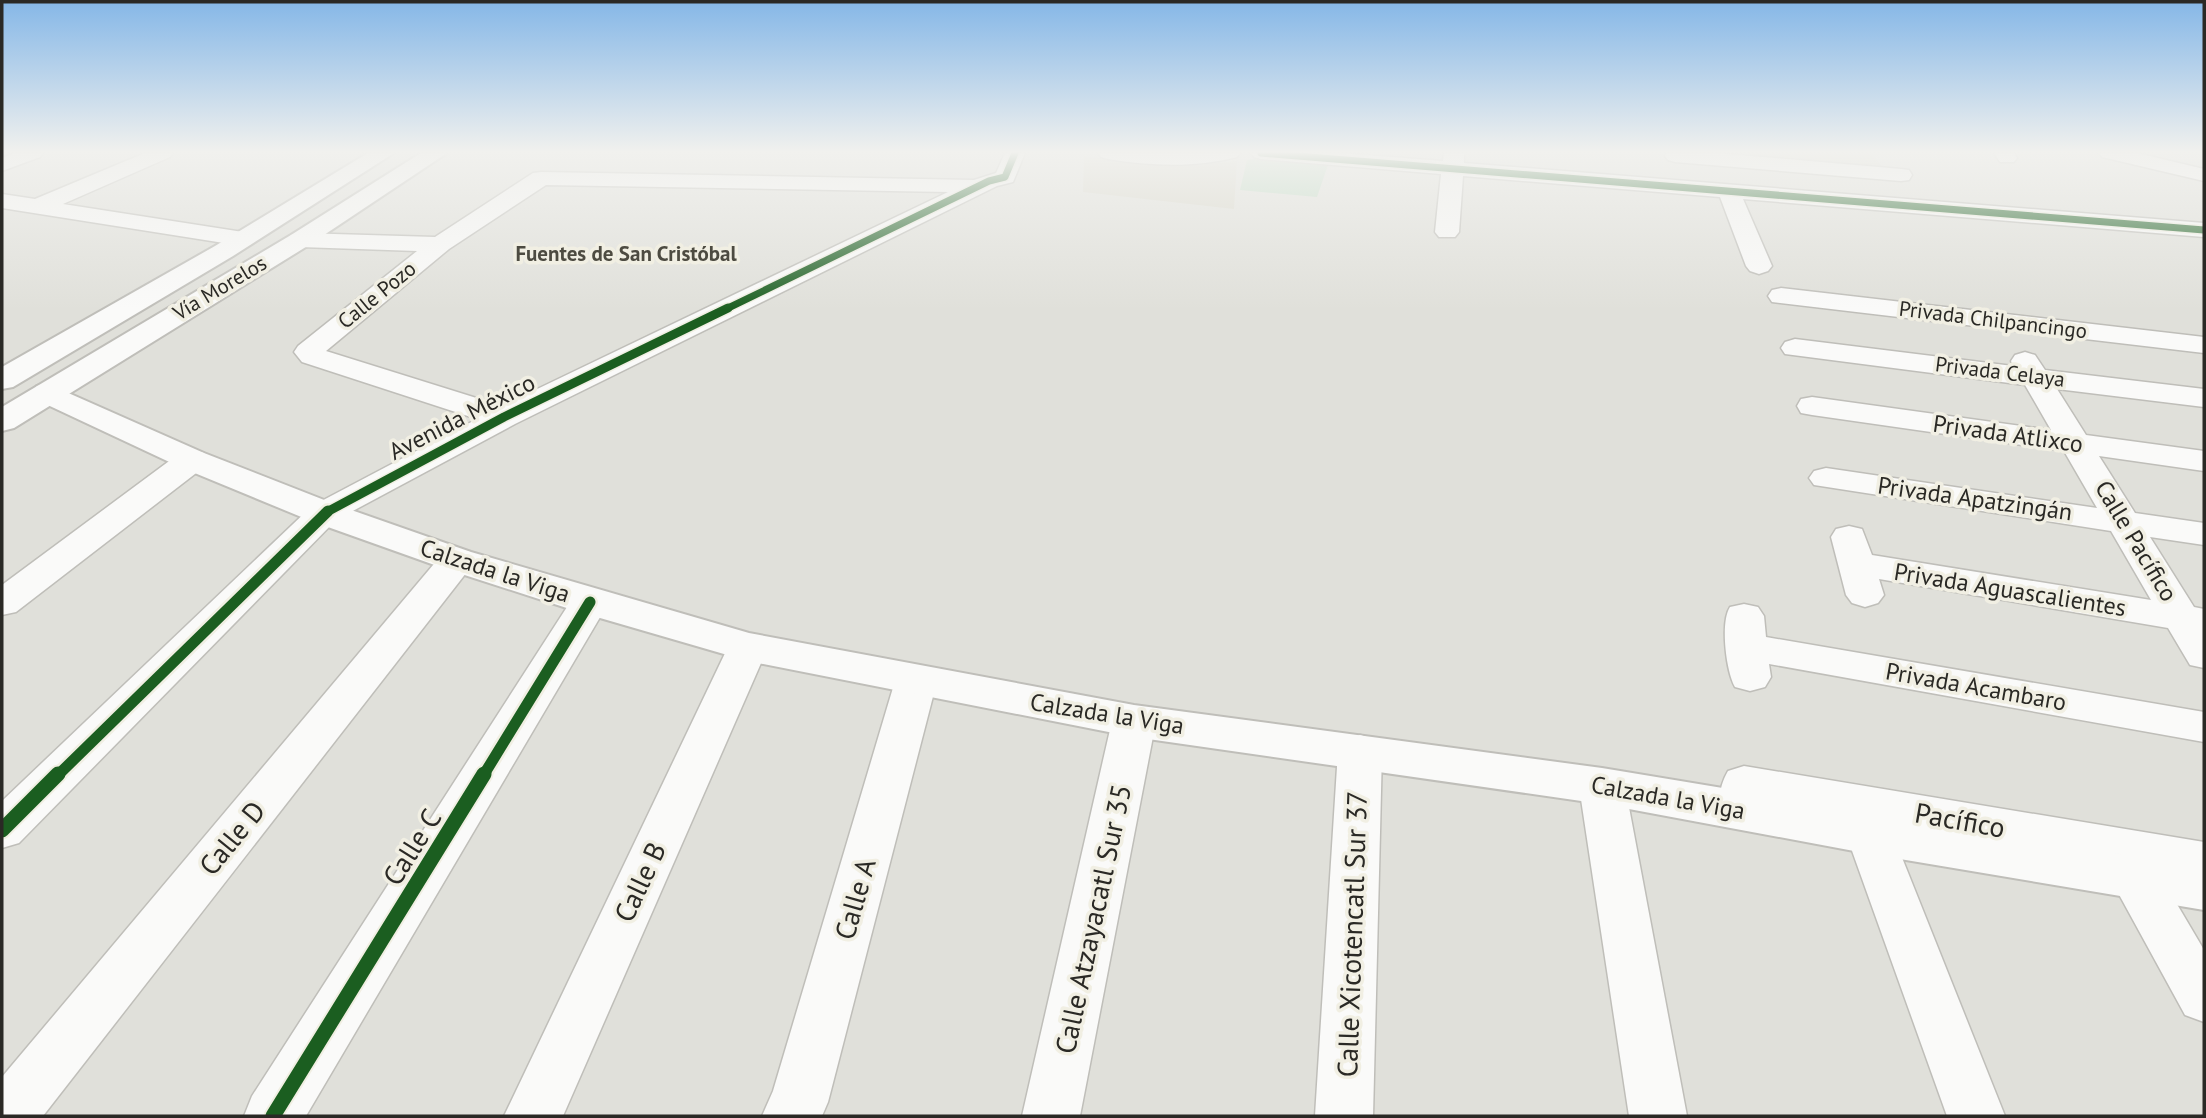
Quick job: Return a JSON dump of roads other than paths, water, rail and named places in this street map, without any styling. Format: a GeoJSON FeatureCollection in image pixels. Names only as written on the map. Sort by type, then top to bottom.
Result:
{"type":"FeatureCollection","features":[{"type":"Feature","properties":{"kind":"main road","name":"Vía Morelos"},"geometry":{"type":"LineString","coordinates":[[2,379],[298,205]]}},
{"type":"Feature","properties":{"kind":"main road"},"geometry":{"type":"LineString","coordinates":[[200,298],[229,269],[337,205]]}},
{"type":"Feature","properties":{"kind":"main road","name":"Vía Morelos"},"geometry":{"type":"LineString","coordinates":[[2,421],[354,205]]}},
{"type":"Feature","properties":{"kind":"main road","name":"Calzada la Viga"},"geometry":{"type":"LineString","coordinates":[[48,393],[192,460],[324,513],[457,560],[590,602],[748,647],[1134,721],[1602,786],[1870,834],[2204,889]]}},
{"type":"Feature","properties":{"kind":"street"},"geometry":{"type":"LineString","coordinates":[[26,205],[243,239]]}},
{"type":"Feature","properties":{"kind":"street"},"geometry":{"type":"LineString","coordinates":[[2,222],[41,205]]}},
{"type":"Feature","properties":{"kind":"street","name":"Calle Pozo"},"geometry":{"type":"LineString","coordinates":[[499,205],[440,244],[308,352],[312,356],[504,417]]}},
{"type":"Feature","properties":{"kind":"street","name":"Avenida México"},"geometry":{"type":"LineString","coordinates":[[2,830],[324,513],[504,417],[923,205]]}},
{"type":"Feature","properties":{"kind":"street"},"geometry":{"type":"LineString","coordinates":[[1447,232],[1449,205]]}},
{"type":"Feature","properties":{"kind":"street"},"geometry":{"type":"LineString","coordinates":[[1735,205],[1784,315]]}},
{"type":"Feature","properties":{"kind":"street"},"geometry":{"type":"LineString","coordinates":[[1908,205],[2204,230]]}},
{"type":"Feature","properties":{"kind":"street"},"geometry":{"type":"LineString","coordinates":[[300,240],[440,244]]}},
{"type":"Feature","properties":{"kind":"street","name":"Privada Chilpancingo"},"geometry":{"type":"LineString","coordinates":[[1784,315],[2001,321],[2204,345]]}},
{"type":"Feature","properties":{"kind":"street","name":"Privada Celaya"},"geometry":{"type":"LineString","coordinates":[[1784,315],[2034,376],[2204,398]]}},
{"type":"Feature","properties":{"kind":"street","name":"Calle Pacífico"},"geometry":{"type":"LineString","coordinates":[[2001,321],[2123,521],[2193,620],[2204,655]]}},
{"type":"Feature","properties":{"kind":"street","name":"Privada Atlixco"},"geometry":{"type":"LineString","coordinates":[[1812,407],[2204,461]]}},
{"type":"Feature","properties":{"kind":"street"},"geometry":{"type":"LineString","coordinates":[[2,603],[192,460]]}},
{"type":"Feature","properties":{"kind":"street","name":"Privada Apatzingán"},"geometry":{"type":"LineString","coordinates":[[1826,477],[2204,534]]}},
{"type":"Feature","properties":{"kind":"street","name":"Calle D"},"geometry":{"type":"LineString","coordinates":[[7,1116],[457,560]]}},
{"type":"Feature","properties":{"kind":"street","name":"Privada Aguascalientes"},"geometry":{"type":"LineString","coordinates":[[1857,566],[2193,620]]}},
{"type":"Feature","properties":{"kind":"street","name":"Calle C"},"geometry":{"type":"LineString","coordinates":[[273,1116],[590,602]]}},
{"type":"Feature","properties":{"kind":"street","name":"Calle B"},"geometry":{"type":"LineString","coordinates":[[533,1116],[748,647]]}},
{"type":"Feature","properties":{"kind":"street","name":"Privada Acambaro"},"geometry":{"type":"LineString","coordinates":[[1747,647],[2204,727]]}},
{"type":"Feature","properties":{"kind":"street","name":"Calle A"},"geometry":{"type":"LineString","coordinates":[[791,1116],[799,1102],[916,681]]}},
{"type":"Feature","properties":{"kind":"street","name":"Calle Atzayacatl Sur 35"},"geometry":{"type":"LineString","coordinates":[[1051,1116],[1134,721]]}},
{"type":"Feature","properties":{"kind":"street","name":"Calle Xicotencatl Sur 37"},"geometry":{"type":"LineString","coordinates":[[1344,1116],[1360,751]]}},
{"type":"Feature","properties":{"kind":"street","name":"Pacífico"},"geometry":{"type":"LineString","coordinates":[[1743,811],[1744,783],[2204,861]]}},
{"type":"Feature","properties":{"kind":"street"},"geometry":{"type":"LineString","coordinates":[[1602,786],[1658,1116]]}},
{"type":"Feature","properties":{"kind":"street"},"geometry":{"type":"LineString","coordinates":[[1870,834],[1976,1116]]}},
{"type":"Feature","properties":{"kind":"street"},"geometry":{"type":"LineString","coordinates":[[2135,878],[2204,998]]}},
{"type":"Feature","properties":{"kind":"district","name":"Fuentes de San Cristóbal"},"geometry":{"type":"Point","coordinates":[626,254]}}]}
